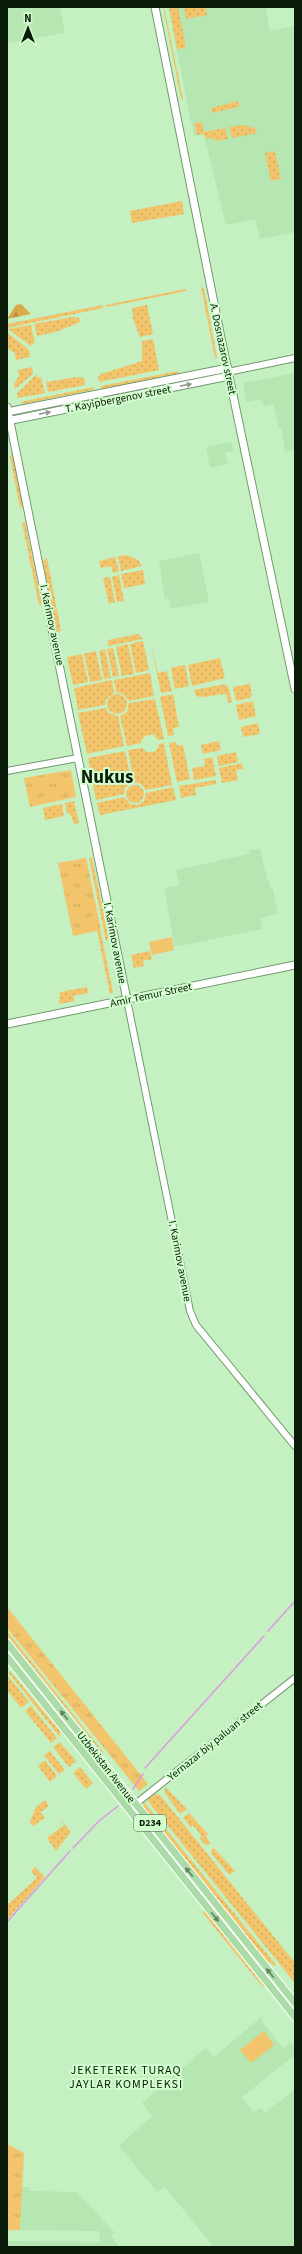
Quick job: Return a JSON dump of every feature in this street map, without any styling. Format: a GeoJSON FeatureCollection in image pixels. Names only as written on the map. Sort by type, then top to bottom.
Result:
{"type":"FeatureCollection","features":[{"type":"Feature","properties":{"kind":"main road","name":"A. Dosnazarov street"},"geometry":{"type":"LineString","coordinates":[[154,7],[228,372],[295,690]]}},
{"type":"Feature","properties":{"kind":"main road","name":"T. Kayipbergenov street"},"geometry":{"type":"LineString","coordinates":[[7,410],[228,372]]}},
{"type":"Feature","properties":{"kind":"main road","name":"T. Kayipbergenov street"},"geometry":{"type":"LineString","coordinates":[[8,421],[228,372]]}},
{"type":"Feature","properties":{"kind":"main road","name":"I. Karimov avenue"},"geometry":{"type":"LineString","coordinates":[[7,410],[8,421],[127,1000]]}},
{"type":"Feature","properties":{"kind":"main road","name":"Amir Temur Street"},"geometry":{"type":"LineString","coordinates":[[7,1024],[295,965]]}},
{"type":"Feature","properties":{"kind":"main road","name":"Uzbekistan Avenue"},"geometry":{"type":"LineString","coordinates":[[7,1642],[132,1807],[295,2017]]}},
{"type":"Feature","properties":{"kind":"main road","name":"Uzbekistan Avenue"},"geometry":{"type":"LineString","coordinates":[[7,1657],[295,2003]]}},
{"type":"Feature","properties":{"kind":"street","name":"T. Kayipbergenov street"},"geometry":{"type":"LineString","coordinates":[[228,372],[295,358]]}},
{"type":"Feature","properties":{"kind":"street"},"geometry":{"type":"LineString","coordinates":[[7,771],[78,758]]}},
{"type":"Feature","properties":{"kind":"street","name":"I. Karimov avenue"},"geometry":{"type":"LineString","coordinates":[[127,1000],[190,1311],[196,1325],[295,1446]]}},
{"type":"Feature","properties":{"kind":"street","name":"Yernazar biy paluan street"},"geometry":{"type":"LineString","coordinates":[[132,1807],[295,1678]]}},
{"type":"Feature","properties":{"kind":"shaded area"},"geometry":{"type":"Polygon","coordinates":[[[7,7],[60,7],[65,33],[7,43],[7,7]]]}},
{"type":"Feature","properties":{"kind":"shaded area"},"geometry":{"type":"Polygon","coordinates":[[[168,7],[265,7],[270,31],[295,26],[295,232],[260,239],[255,219],[226,225],[204,135],[194,136],[168,7]]]}},
{"type":"Feature","properties":{"kind":"shaded area"},"geometry":{"type":"Polygon","coordinates":[[[295,373],[295,450],[285,452],[282,431],[279,427],[273,404],[264,406],[262,399],[246,402],[243,383],[295,373]]]}},
{"type":"Feature","properties":{"kind":"shaded area"},"geometry":{"type":"Polygon","coordinates":[[[231,442],[233,451],[225,453],[228,464],[210,468],[206,447],[231,442]]]}},
{"type":"Feature","properties":{"kind":"shaded area"},"geometry":{"type":"Polygon","coordinates":[[[199,553],[209,602],[171,609],[169,599],[165,599],[159,561],[199,553]]]}},
{"type":"Feature","properties":{"kind":"shaded area"},"geometry":{"type":"Polygon","coordinates":[[[260,849],[267,880],[269,881],[271,890],[273,889],[278,914],[260,918],[262,929],[175,947],[164,888],[179,885],[176,870],[250,854],[249,850],[260,849]]]}},
{"type":"Feature","properties":{"kind":"shaded area"},"geometry":{"type":"Polygon","coordinates":[[[265,2014],[261,2020],[283,2048],[291,2042],[295,2047],[295,2055],[242,2097],[254,2112],[261,2108],[265,2113],[295,2089],[295,2247],[210,2247],[212,2245],[165,2187],[157,2192],[119,2146],[152,2116],[142,2103],[206,2048],[214,2057],[265,2014]]]}},
{"type":"Feature","properties":{"kind":"shaded area"},"geometry":{"type":"Polygon","coordinates":[[[22,2187],[29,2187],[30,2191],[77,2192],[115,2233],[111,2236],[119,2247],[7,2247],[7,2241],[100,2242],[99,2231],[20,2230],[22,2187]]]}},
{"type":"Feature","properties":{"kind":"green space"},"geometry":{"type":"Polygon","coordinates":[[[164,7],[183,99],[181,99],[164,7]]]}},
{"type":"Feature","properties":{"kind":"green space"},"geometry":{"type":"Polygon","coordinates":[[[169,7],[178,7],[186,48],[177,49],[169,7]]]}},
{"type":"Feature","properties":{"kind":"green space"},"geometry":{"type":"Polygon","coordinates":[[[184,7],[206,7],[207,15],[186,19],[184,7]]]}},
{"type":"Feature","properties":{"kind":"green space"},"geometry":{"type":"Polygon","coordinates":[[[238,101],[239,107],[212,113],[211,108],[238,101]]]}},
{"type":"Feature","properties":{"kind":"green space"},"geometry":{"type":"Polygon","coordinates":[[[202,122],[204,132],[225,128],[228,139],[216,141],[212,138],[206,139],[204,134],[197,135],[194,123],[202,122]]]}},
{"type":"Feature","properties":{"kind":"green space"},"geometry":{"type":"Polygon","coordinates":[[[243,125],[255,128],[257,133],[232,138],[229,127],[243,125]]]}},
{"type":"Feature","properties":{"kind":"green space"},"geometry":{"type":"Polygon","coordinates":[[[275,151],[281,179],[271,181],[265,153],[275,151]]]}},
{"type":"Feature","properties":{"kind":"green space"},"geometry":{"type":"Polygon","coordinates":[[[182,201],[184,214],[132,223],[130,211],[182,201]]]}},
{"type":"Feature","properties":{"kind":"green space"},"geometry":{"type":"Polygon","coordinates":[[[201,287],[204,288],[217,358],[215,358],[201,287]]]}},
{"type":"Feature","properties":{"kind":"green space"},"geometry":{"type":"Polygon","coordinates":[[[185,289],[186,291],[107,307],[106,305],[185,289]]]}},
{"type":"Feature","properties":{"kind":"green space"},"geometry":{"type":"Polygon","coordinates":[[[21,304],[31,314],[7,319],[16,305],[21,304]]]}},
{"type":"Feature","properties":{"kind":"green space"},"geometry":{"type":"Polygon","coordinates":[[[103,305],[103,308],[7,328],[7,324],[103,305]]]}},
{"type":"Feature","properties":{"kind":"green space"},"geometry":{"type":"Polygon","coordinates":[[[147,305],[153,334],[140,337],[133,319],[132,308],[147,305]]]}},
{"type":"Feature","properties":{"kind":"green space"},"geometry":{"type":"Polygon","coordinates":[[[72,317],[79,318],[80,322],[56,332],[37,336],[34,324],[72,317]]]}},
{"type":"Feature","properties":{"kind":"green space"},"geometry":{"type":"Polygon","coordinates":[[[31,325],[35,343],[31,344],[32,347],[8,329],[31,325]]]}},
{"type":"Feature","properties":{"kind":"green space"},"geometry":{"type":"Polygon","coordinates":[[[7,332],[29,350],[30,357],[16,360],[15,353],[7,348],[7,332]]]}},
{"type":"Feature","properties":{"kind":"green space"},"geometry":{"type":"Polygon","coordinates":[[[153,339],[159,370],[99,382],[98,377],[101,374],[142,361],[142,341],[153,339]]]}},
{"type":"Feature","properties":{"kind":"green space"},"geometry":{"type":"Polygon","coordinates":[[[32,367],[33,374],[15,389],[14,384],[19,376],[18,370],[32,367]]]}},
{"type":"Feature","properties":{"kind":"green space"},"geometry":{"type":"Polygon","coordinates":[[[178,371],[178,374],[101,389],[101,386],[178,371]]]}},
{"type":"Feature","properties":{"kind":"green space"},"geometry":{"type":"Polygon","coordinates":[[[37,374],[37,378],[41,377],[45,393],[18,398],[17,393],[37,374]]]}},
{"type":"Feature","properties":{"kind":"green space"},"geometry":{"type":"Polygon","coordinates":[[[77,377],[84,378],[85,385],[48,392],[46,382],[77,377]]]}},
{"type":"Feature","properties":{"kind":"green space"},"geometry":{"type":"Polygon","coordinates":[[[94,387],[93,390],[23,404],[20,402],[94,387]]]}},
{"type":"Feature","properties":{"kind":"green space"},"geometry":{"type":"Polygon","coordinates":[[[12,453],[23,507],[20,508],[10,457],[12,453]]]}},
{"type":"Feature","properties":{"kind":"green space"},"geometry":{"type":"Polygon","coordinates":[[[25,522],[42,605],[39,605],[22,523],[25,522]]]}},
{"type":"Feature","properties":{"kind":"green space"},"geometry":{"type":"Polygon","coordinates":[[[127,555],[138,560],[142,566],[121,571],[118,556],[127,555]]]}},
{"type":"Feature","properties":{"kind":"green space"},"geometry":{"type":"Polygon","coordinates":[[[115,557],[119,571],[113,573],[111,566],[101,568],[99,561],[115,557]]]}},
{"type":"Feature","properties":{"kind":"green space"},"geometry":{"type":"Polygon","coordinates":[[[47,558],[61,631],[57,632],[43,561],[47,558]]]}},
{"type":"Feature","properties":{"kind":"green space"},"geometry":{"type":"Polygon","coordinates":[[[143,570],[145,584],[124,588],[121,574],[143,570]]]}},
{"type":"Feature","properties":{"kind":"green space"},"geometry":{"type":"Polygon","coordinates":[[[119,575],[124,601],[117,602],[112,577],[119,575]]]}},
{"type":"Feature","properties":{"kind":"green space"},"geometry":{"type":"Polygon","coordinates":[[[110,577],[115,602],[109,604],[103,578],[110,577]]]}},
{"type":"Feature","properties":{"kind":"green space"},"geometry":{"type":"Polygon","coordinates":[[[138,634],[143,639],[108,646],[108,640],[138,634]]]}},
{"type":"Feature","properties":{"kind":"green space"},"geometry":{"type":"Polygon","coordinates":[[[150,640],[158,673],[167,671],[172,691],[161,693],[150,640]]]}},
{"type":"Feature","properties":{"kind":"green space"},"geometry":{"type":"Polygon","coordinates":[[[143,641],[149,670],[136,673],[130,644],[143,641]]]}},
{"type":"Feature","properties":{"kind":"green space"},"geometry":{"type":"Polygon","coordinates":[[[128,644],[134,674],[122,676],[116,647],[128,644]]]}},
{"type":"Feature","properties":{"kind":"green space"},"geometry":{"type":"Polygon","coordinates":[[[113,648],[119,676],[113,677],[107,649],[113,648]]]}},
{"type":"Feature","properties":{"kind":"green space"},"geometry":{"type":"Polygon","coordinates":[[[105,649],[111,678],[104,679],[99,651],[105,649]]]}},
{"type":"Feature","properties":{"kind":"green space"},"geometry":{"type":"Polygon","coordinates":[[[96,651],[102,680],[90,682],[84,654],[96,651]]]}},
{"type":"Feature","properties":{"kind":"green space"},"geometry":{"type":"Polygon","coordinates":[[[82,654],[88,682],[73,685],[67,657],[82,654]]]}},
{"type":"Feature","properties":{"kind":"green space"},"geometry":{"type":"Polygon","coordinates":[[[220,658],[225,678],[192,686],[188,665],[220,658]]]}},
{"type":"Feature","properties":{"kind":"green space"},"geometry":{"type":"Polygon","coordinates":[[[185,665],[189,686],[175,689],[171,668],[185,665]]]}},
{"type":"Feature","properties":{"kind":"green space"},"geometry":{"type":"Polygon","coordinates":[[[150,673],[154,696],[129,701],[123,694],[116,692],[114,680],[150,673]]]}},
{"type":"Feature","properties":{"kind":"green space"},"geometry":{"type":"Polygon","coordinates":[[[112,680],[114,693],[106,699],[105,705],[78,710],[74,688],[112,680]]]}},
{"type":"Feature","properties":{"kind":"green space"},"geometry":{"type":"Polygon","coordinates":[[[225,684],[228,687],[232,702],[228,703],[226,694],[200,697],[196,696],[194,690],[225,684]]]}},
{"type":"Feature","properties":{"kind":"green space"},"geometry":{"type":"Polygon","coordinates":[[[250,684],[252,695],[250,698],[236,701],[233,687],[250,684]]]}},
{"type":"Feature","properties":{"kind":"green space"},"geometry":{"type":"Polygon","coordinates":[[[117,694],[124,697],[127,704],[124,711],[117,714],[110,711],[107,704],[110,697],[117,694]]]}},
{"type":"Feature","properties":{"kind":"green space"},"geometry":{"type":"Polygon","coordinates":[[[173,694],[179,727],[173,728],[174,735],[168,736],[160,697],[173,694]]]}},
{"type":"Feature","properties":{"kind":"green space"},"geometry":{"type":"Polygon","coordinates":[[[155,699],[164,739],[158,740],[154,735],[149,735],[144,738],[141,743],[127,746],[120,716],[127,712],[129,703],[155,699]]]}},
{"type":"Feature","properties":{"kind":"green space"},"geometry":{"type":"Polygon","coordinates":[[[253,701],[256,716],[239,720],[236,705],[253,701]]]}},
{"type":"Feature","properties":{"kind":"green space"},"geometry":{"type":"Polygon","coordinates":[[[106,708],[109,713],[118,716],[124,746],[87,754],[78,713],[106,708]]]}},
{"type":"Feature","properties":{"kind":"green space"},"geometry":{"type":"Polygon","coordinates":[[[258,723],[260,734],[243,737],[241,727],[258,723]]]}},
{"type":"Feature","properties":{"kind":"green space"},"geometry":{"type":"Polygon","coordinates":[[[219,741],[221,750],[203,754],[201,745],[219,741]]]}},
{"type":"Feature","properties":{"kind":"green space"},"geometry":{"type":"Polygon","coordinates":[[[176,742],[178,746],[183,745],[190,779],[177,782],[169,743],[176,742]]]}},
{"type":"Feature","properties":{"kind":"green space"},"geometry":{"type":"Polygon","coordinates":[[[164,743],[172,785],[146,790],[141,784],[134,782],[128,750],[142,748],[147,752],[153,752],[157,750],[159,744],[164,743]]]}},
{"type":"Feature","properties":{"kind":"green space"},"geometry":{"type":"Polygon","coordinates":[[[125,751],[132,783],[125,788],[124,794],[96,800],[88,758],[125,751]]]}},
{"type":"Feature","properties":{"kind":"green space"},"geometry":{"type":"Polygon","coordinates":[[[236,752],[238,762],[219,766],[217,756],[236,752]]]}},
{"type":"Feature","properties":{"kind":"green space"},"geometry":{"type":"Polygon","coordinates":[[[212,757],[216,776],[194,780],[192,768],[205,766],[204,759],[212,757]]]}},
{"type":"Feature","properties":{"kind":"green space"},"geometry":{"type":"Polygon","coordinates":[[[242,763],[243,769],[236,770],[238,780],[222,783],[219,768],[242,763]]]}},
{"type":"Feature","properties":{"kind":"green space"},"geometry":{"type":"Polygon","coordinates":[[[71,770],[76,797],[30,807],[24,778],[71,770]]]}},
{"type":"Feature","properties":{"kind":"green space"},"geometry":{"type":"Polygon","coordinates":[[[216,780],[216,784],[195,788],[196,795],[181,798],[179,786],[216,780]]]}},
{"type":"Feature","properties":{"kind":"green space"},"geometry":{"type":"Polygon","coordinates":[[[131,785],[139,785],[144,790],[142,801],[139,803],[131,803],[126,798],[126,790],[131,785]]]}},
{"type":"Feature","properties":{"kind":"green space"},"geometry":{"type":"Polygon","coordinates":[[[173,787],[176,800],[100,815],[97,803],[124,797],[130,804],[137,805],[144,801],[146,793],[173,787]]]}},
{"type":"Feature","properties":{"kind":"green space"},"geometry":{"type":"Polygon","coordinates":[[[74,801],[79,823],[74,824],[70,813],[67,814],[65,803],[74,801]]]}},
{"type":"Feature","properties":{"kind":"green space"},"geometry":{"type":"Polygon","coordinates":[[[62,804],[64,816],[45,820],[43,808],[62,804]]]}},
{"type":"Feature","properties":{"kind":"green space"},"geometry":{"type":"Polygon","coordinates":[[[86,858],[101,930],[73,936],[58,863],[86,858]]]}},
{"type":"Feature","properties":{"kind":"green space"},"geometry":{"type":"Polygon","coordinates":[[[89,858],[92,858],[109,938],[106,941],[89,858]]]}},
{"type":"Feature","properties":{"kind":"green space"},"geometry":{"type":"Polygon","coordinates":[[[91,885],[113,992],[110,994],[88,886],[91,885]]]}},
{"type":"Feature","properties":{"kind":"green space"},"geometry":{"type":"Polygon","coordinates":[[[172,937],[174,950],[152,955],[149,942],[172,937]]]}},
{"type":"Feature","properties":{"kind":"green space"},"geometry":{"type":"Polygon","coordinates":[[[150,951],[152,959],[143,961],[144,966],[134,968],[131,955],[150,951]]]}},
{"type":"Feature","properties":{"kind":"green space"},"geometry":{"type":"Polygon","coordinates":[[[87,987],[88,993],[73,996],[75,1001],[59,1004],[60,992],[87,987]]]}},
{"type":"Feature","properties":{"kind":"green space"},"geometry":{"type":"Polygon","coordinates":[[[7,1607],[148,1784],[139,1791],[7,1628],[7,1607]]]}},
{"type":"Feature","properties":{"kind":"green space"},"geometry":{"type":"Polygon","coordinates":[[[7,1631],[104,1753],[103,1754],[7,1635],[7,1631]]]}},
{"type":"Feature","properties":{"kind":"green space"},"geometry":{"type":"Polygon","coordinates":[[[10,1671],[61,1732],[59,1736],[8,1672],[10,1671]]]}},
{"type":"Feature","properties":{"kind":"green space"},"geometry":{"type":"Polygon","coordinates":[[[7,1675],[29,1702],[21,1708],[7,1690],[7,1675]]]}},
{"type":"Feature","properties":{"kind":"green space"},"geometry":{"type":"Polygon","coordinates":[[[31,1706],[57,1738],[51,1743],[25,1711],[31,1706]]]}},
{"type":"Feature","properties":{"kind":"green space"},"geometry":{"type":"Polygon","coordinates":[[[60,1742],[76,1761],[69,1767],[53,1747],[60,1742]]]}},
{"type":"Feature","properties":{"kind":"green space"},"geometry":{"type":"Polygon","coordinates":[[[50,1751],[65,1770],[59,1774],[44,1755],[50,1751]]]}},
{"type":"Feature","properties":{"kind":"green space"},"geometry":{"type":"Polygon","coordinates":[[[45,1760],[57,1776],[50,1782],[38,1766],[45,1760]]]}},
{"type":"Feature","properties":{"kind":"green space"},"geometry":{"type":"Polygon","coordinates":[[[80,1767],[93,1783],[86,1789],[73,1773],[80,1767]]]}},
{"type":"Feature","properties":{"kind":"green space"},"geometry":{"type":"Polygon","coordinates":[[[165,1787],[187,1809],[180,1814],[165,1793],[165,1787]]]}},
{"type":"Feature","properties":{"kind":"green space"},"geometry":{"type":"Polygon","coordinates":[[[155,1794],[160,1795],[295,1963],[295,1983],[147,1800],[155,1794]]]}},
{"type":"Feature","properties":{"kind":"green space"},"geometry":{"type":"Polygon","coordinates":[[[45,1800],[49,1806],[41,1812],[45,1818],[33,1826],[30,1822],[36,1807],[45,1800]]]}},
{"type":"Feature","properties":{"kind":"green space"},"geometry":{"type":"Polygon","coordinates":[[[144,1802],[276,1965],[274,1966],[266,1960],[143,1807],[144,1802]]]}},
{"type":"Feature","properties":{"kind":"green space"},"geometry":{"type":"Polygon","coordinates":[[[189,1813],[208,1834],[206,1837],[211,1844],[205,1845],[200,1839],[201,1835],[193,1825],[191,1828],[183,1817],[189,1813]]]}},
{"type":"Feature","properties":{"kind":"green space"},"geometry":{"type":"Polygon","coordinates":[[[58,1817],[71,1832],[56,1851],[47,1838],[64,1825],[58,1817]]]}},
{"type":"Feature","properties":{"kind":"green space"},"geometry":{"type":"Polygon","coordinates":[[[213,1847],[235,1871],[229,1875],[211,1853],[213,1847]]]}},
{"type":"Feature","properties":{"kind":"green space"},"geometry":{"type":"Polygon","coordinates":[[[35,1867],[45,1877],[7,1920],[7,1905],[37,1878],[31,1871],[35,1867]]]}},
{"type":"Feature","properties":{"kind":"green space"},"geometry":{"type":"Polygon","coordinates":[[[206,1911],[264,1986],[263,1987],[202,1912],[206,1911]]]}},
{"type":"Feature","properties":{"kind":"green space"},"geometry":{"type":"Polygon","coordinates":[[[264,2031],[274,2045],[251,2063],[240,2050],[264,2031]]]}},
{"type":"Feature","properties":{"kind":"green space"},"geometry":{"type":"Polygon","coordinates":[[[7,2144],[24,2153],[20,2230],[7,2230],[7,2144]]]}},
{"type":"Feature","properties":{"kind":"waterway"},"geometry":{"type":"LineString","coordinates":[[268,1631],[295,1601]]}},
{"type":"Feature","properties":{"kind":"waterway"},"geometry":{"type":"LineString","coordinates":[[145,1768],[264,1636]]}},
{"type":"Feature","properties":{"kind":"waterway"},"geometry":{"type":"LineString","coordinates":[[133,1789],[143,1774]]}},
{"type":"Feature","properties":{"kind":"waterway"},"geometry":{"type":"LineString","coordinates":[[73,1848],[100,1820],[118,1806]]}},
{"type":"Feature","properties":{"kind":"waterway"},"geometry":{"type":"LineString","coordinates":[[7,1922],[70,1851]]}},
{"type":"Feature","properties":{"kind":"district","name":"Nukus"},"geometry":{"type":"Point","coordinates":[107,777]}},
{"type":"Feature","properties":{"kind":"district","name":"JEKETEREK TURAQ JAYLAR KOMPLEKSI"},"geometry":{"type":"Point","coordinates":[126,2077]}}]}
